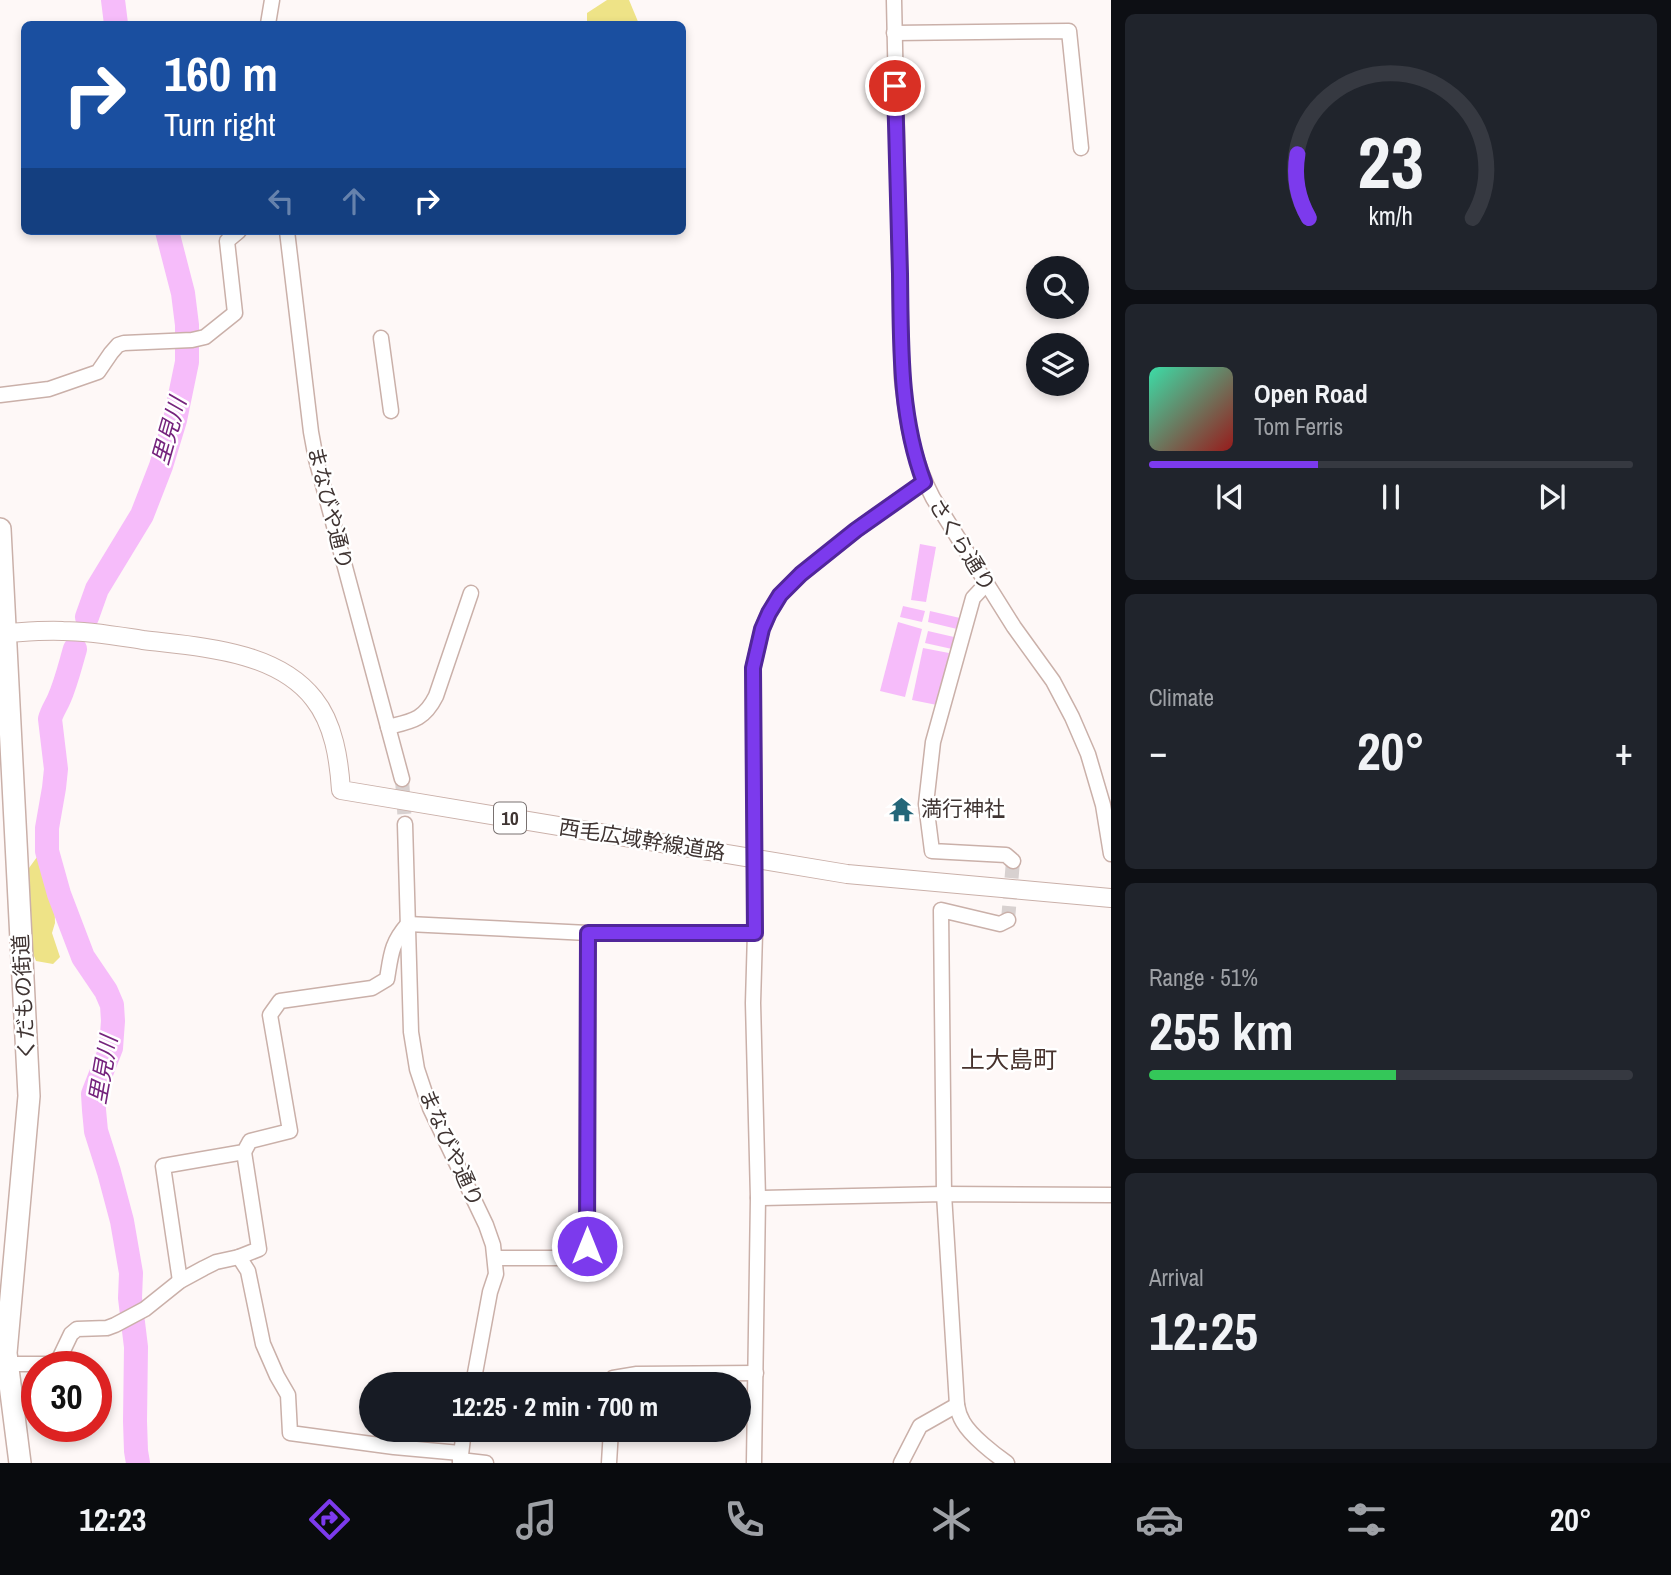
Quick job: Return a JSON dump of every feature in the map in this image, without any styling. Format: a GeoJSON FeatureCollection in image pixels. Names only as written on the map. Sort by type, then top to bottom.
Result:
{"type":"FeatureCollection","features":[{"type":"Feature","properties":{"kind":"highway","name":"くだもの街道"},"geometry":{"type":"LineString","coordinates":[[0,529],[29,1096],[4,1364],[20,1463]]}},
{"type":"Feature","properties":{"kind":"main road","name":"西毛広域幹線道路"},"geometry":{"type":"LineString","coordinates":[[5,633],[64,631],[99,634],[239,654],[271,667],[296,681],[314,698],[323,712],[339,764],[341,790],[847,874],[1103,897]]}},
{"type":"Feature","properties":{"kind":"street"},"geometry":{"type":"LineString","coordinates":[[268,21],[272,0]]}},
{"type":"Feature","properties":{"kind":"street","name":"さくら通り"},"geometry":{"type":"LineString","coordinates":[[894,0],[902,378],[909,434],[924,482],[945,519],[1053,681],[1072,717],[1088,754],[1104,805],[1111,855]]}},
{"type":"Feature","properties":{"kind":"street"},"geometry":{"type":"LineString","coordinates":[[894,33],[1069,32],[1081,148]]}},
{"type":"Feature","properties":{"kind":"street"},"geometry":{"type":"LineString","coordinates":[[0,395],[49,389],[98,372],[118,345],[124,343],[205,337],[235,313],[227,241],[234,235]]}},
{"type":"Feature","properties":{"kind":"street","name":"まなびや通り"},"geometry":{"type":"LineString","coordinates":[[287,235],[316,460],[402,779]]}},
{"type":"Feature","properties":{"kind":"street"},"geometry":{"type":"LineString","coordinates":[[381,338],[391,411]]}},
{"type":"Feature","properties":{"kind":"street"},"geometry":{"type":"LineString","coordinates":[[754,1463],[758,1198],[753,1003],[753,668],[762,629],[780,595],[801,574],[856,530],[924,482]]}},
{"type":"Feature","properties":{"kind":"street"},"geometry":{"type":"LineString","coordinates":[[986,584],[973,598],[933,742],[926,804],[932,851],[1006,855],[1013,862]]}},
{"type":"Feature","properties":{"kind":"street"},"geometry":{"type":"LineString","coordinates":[[388,727],[421,717],[430,709],[471,593]]}},
{"type":"Feature","properties":{"kind":"street","name":"まなびや通り"},"geometry":{"type":"LineString","coordinates":[[405,824],[411,1032],[417,1069],[430,1108],[486,1225],[495,1258],[496,1274],[474,1372]]}},
{"type":"Feature","properties":{"kind":"street"},"geometry":{"type":"LineString","coordinates":[[1007,1463],[991,1457],[961,1419],[957,1405],[944,1194],[941,910],[1000,924],[1008,920]]}},
{"type":"Feature","properties":{"kind":"street"},"geometry":{"type":"LineString","coordinates":[[4,1364],[53,1364],[60,1357],[71,1334],[77,1329],[107,1328],[145,1309],[180,1281],[216,1262],[259,1249],[244,1152],[250,1141],[290,1131],[270,1015],[280,1001],[372,988],[382,983],[387,979],[393,944],[408,923],[588,933],[755,933]]}},
{"type":"Feature","properties":{"kind":"street"},"geometry":{"type":"LineString","coordinates":[[495,1258],[579,1258],[586,1254],[588,933]]}},
{"type":"Feature","properties":{"kind":"street"},"geometry":{"type":"LineString","coordinates":[[180,1281],[163,1166],[244,1152]]}},
{"type":"Feature","properties":{"kind":"street"},"geometry":{"type":"LineString","coordinates":[[758,1198],[944,1194],[1111,1195]]}},
{"type":"Feature","properties":{"kind":"street"},"geometry":{"type":"LineString","coordinates":[[239,1257],[248,1271],[264,1344],[288,1395],[290,1433],[486,1463]]}},
{"type":"Feature","properties":{"kind":"street"},"geometry":{"type":"LineString","coordinates":[[751,1373],[756,1373]]}},
{"type":"Feature","properties":{"kind":"street"},"geometry":{"type":"LineString","coordinates":[[901,1463],[920,1426],[957,1405]]}},
{"type":"Feature","properties":{"kind":"street"},"geometry":{"type":"LineString","coordinates":[[609,1463],[610,1442]]}},
{"type":"Feature","properties":{"kind":"shaded area"},"geometry":{"type":"Polygon","coordinates":[[[607,0],[629,0],[638,21],[587,21],[587,13],[607,0]]]}},
{"type":"Feature","properties":{"kind":"shaded area"},"geometry":{"type":"Polygon","coordinates":[[[920,544],[936,547],[926,602],[911,600],[920,544]]]}},
{"type":"Feature","properties":{"kind":"shaded area"},"geometry":{"type":"Polygon","coordinates":[[[903,606],[925,611],[922,622],[900,617],[903,606]]]}},
{"type":"Feature","properties":{"kind":"shaded area"},"geometry":{"type":"Polygon","coordinates":[[[930,611],[960,618],[957,629],[928,622],[930,611]]]}},
{"type":"Feature","properties":{"kind":"shaded area"},"geometry":{"type":"Polygon","coordinates":[[[898,622],[922,629],[905,697],[880,691],[898,622]]]}},
{"type":"Feature","properties":{"kind":"shaded area"},"geometry":{"type":"Polygon","coordinates":[[[928,631],[954,637],[952,649],[925,643],[928,631]]]}},
{"type":"Feature","properties":{"kind":"shaded area"},"geometry":{"type":"Polygon","coordinates":[[[923,648],[949,653],[937,705],[912,700],[923,648]]]}},
{"type":"Feature","properties":{"kind":"shaded area"},"geometry":{"type":"Polygon","coordinates":[[[37,857],[45,858],[54,888],[55,923],[52,933],[60,957],[53,964],[36,961],[30,946],[29,868],[37,857]]]}},
{"type":"Feature","properties":{"kind":"waterway","name":"里見川"},"geometry":{"type":"LineString","coordinates":[[113,0],[116,21]]}},
{"type":"Feature","properties":{"kind":"waterway","name":"里見川"},"geometry":{"type":"LineString","coordinates":[[87,617],[97,589],[142,515],[175,420],[187,362],[187,325],[183,293],[168,235]]}},
{"type":"Feature","properties":{"kind":"waterway","name":"里見川"},"geometry":{"type":"LineString","coordinates":[[75,649],[64,687],[50,719],[56,769],[47,828],[47,851],[59,894],[83,957],[106,991],[112,1005],[111,1048],[93,1094],[96,1131],[122,1221],[131,1273],[130,1298],[136,1347],[135,1421],[138,1463]]}},
{"type":"Feature","properties":{"kind":"tunnel"},"geometry":{"type":"LineString","coordinates":[[402,779],[405,824]]}},
{"type":"Feature","properties":{"kind":"tunnel"},"geometry":{"type":"LineString","coordinates":[[1008,920],[1013,861]]}},
{"type":"Feature","properties":{"kind":"place","name":"満行神社"},"geometry":{"type":"Point","coordinates":[901,809]}},
{"type":"Feature","properties":{"kind":"district","name":"上大島町"},"geometry":{"type":"Point","coordinates":[1009,1060]}},
{"type":"Feature","properties":{"kind":"route"},"geometry":{"type":"LineString","coordinates":[[587,1246],[588,933],[755,933],[753,668],[762,629],[780,595],[801,574],[856,530],[924,482],[909,434],[902,378],[895,86]]}}]}
